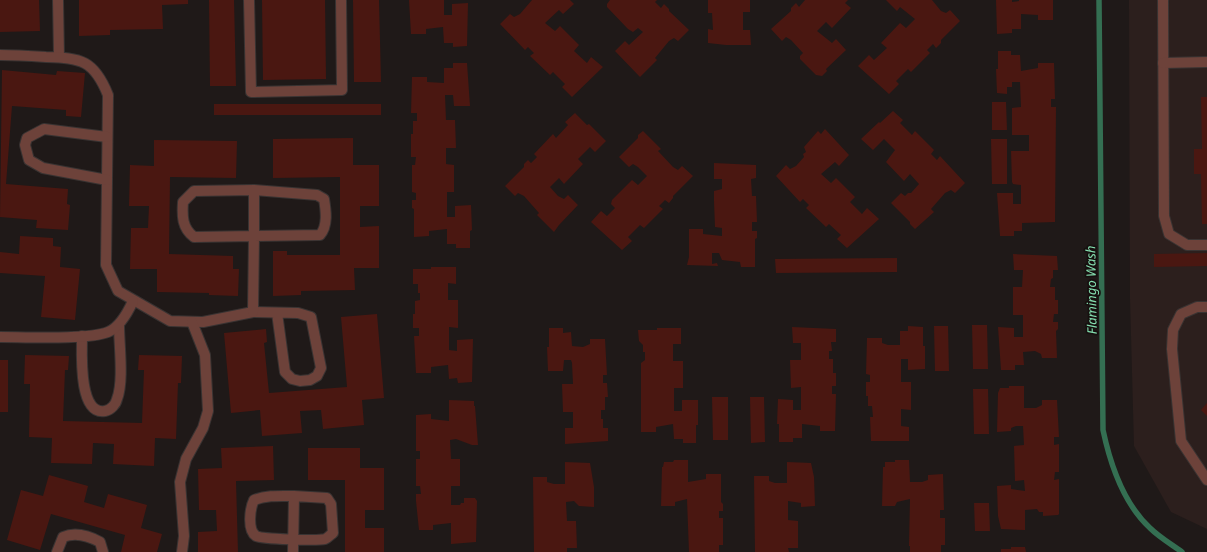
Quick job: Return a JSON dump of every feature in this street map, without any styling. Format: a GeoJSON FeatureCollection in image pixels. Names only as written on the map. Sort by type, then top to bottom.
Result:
{"type":"FeatureCollection","features":[{"type":"Feature","properties":{"kind":"lane"},"geometry":{"type":"LineString","coordinates":[[58,0],[58,57]]}},
{"type":"Feature","properties":{"kind":"lane"},"geometry":{"type":"LineString","coordinates":[[249,0],[251,92],[342,90],[341,0]]}},
{"type":"Feature","properties":{"kind":"lane"},"geometry":{"type":"LineString","coordinates":[[1163,0],[1164,216],[1169,234],[1187,245],[1207,245]]}},
{"type":"Feature","properties":{"kind":"lane"},"geometry":{"type":"LineString","coordinates":[[0,55],[73,58],[91,67],[102,79],[108,95],[106,265],[118,291],[170,321],[203,322],[253,312],[298,313],[311,317],[320,368],[317,376],[300,381],[292,379],[285,372],[277,313]]}},
{"type":"Feature","properties":{"kind":"lane"},"geometry":{"type":"LineString","coordinates":[[1163,62],[1207,62]]}},
{"type":"Feature","properties":{"kind":"lane"},"geometry":{"type":"LineString","coordinates":[[107,137],[44,129],[27,138],[25,145],[29,160],[35,165],[43,168],[107,180]]}},
{"type":"Feature","properties":{"kind":"lane"},"geometry":{"type":"LineString","coordinates":[[253,312],[254,190]]}},
{"type":"Feature","properties":{"kind":"lane"},"geometry":{"type":"LineString","coordinates":[[254,190],[317,195],[324,199],[326,214],[325,230],[320,235],[254,236],[194,237],[184,226],[183,202],[194,191],[254,190]]}},
{"type":"Feature","properties":{"kind":"lane"},"geometry":{"type":"LineString","coordinates":[[0,337],[82,336],[108,332],[119,325],[133,301]]}},
{"type":"Feature","properties":{"kind":"lane"},"geometry":{"type":"LineString","coordinates":[[1207,307],[1197,307],[1181,314],[1173,330],[1172,350],[1181,441],[1207,480]]}},
{"type":"Feature","properties":{"kind":"lane"},"geometry":{"type":"LineString","coordinates":[[182,552],[184,536],[180,482],[186,459],[203,428],[208,411],[205,356],[192,322]]}},
{"type":"Feature","properties":{"kind":"lane"},"geometry":{"type":"LineString","coordinates":[[82,336],[84,390],[93,406],[98,411],[106,412],[114,406],[120,386],[119,325]]}},
{"type":"Feature","properties":{"kind":"lane"},"geometry":{"type":"LineString","coordinates":[[268,496],[327,498],[331,504],[333,533],[320,540],[293,539],[260,538],[255,536],[252,531],[251,507],[254,500],[268,496]]}},
{"type":"Feature","properties":{"kind":"lane"},"geometry":{"type":"LineString","coordinates":[[293,552],[294,496]]}},
{"type":"Feature","properties":{"kind":"lane"},"geometry":{"type":"LineString","coordinates":[[57,552],[63,537],[69,534],[93,538],[100,542],[103,552]]}},
{"type":"Feature","properties":{"kind":"shaded area"},"geometry":{"type":"Polygon","coordinates":[[[1129,0],[1207,0],[1207,529],[1171,512],[1134,446],[1130,298],[1129,0]]]}},
{"type":"Feature","properties":{"kind":"building"},"geometry":{"type":"Polygon","coordinates":[[[0,0],[39,0],[40,31],[0,32],[0,0]]]}},
{"type":"Feature","properties":{"kind":"building"},"geometry":{"type":"Polygon","coordinates":[[[79,0],[188,0],[188,4],[162,5],[163,29],[110,30],[110,35],[79,36],[79,0]]]}},
{"type":"Feature","properties":{"kind":"building"},"geometry":{"type":"Polygon","coordinates":[[[209,0],[234,0],[236,86],[210,86],[209,0]]]}},
{"type":"Feature","properties":{"kind":"building"},"geometry":{"type":"Polygon","coordinates":[[[262,0],[325,0],[326,79],[263,80],[262,0]]]}},
{"type":"Feature","properties":{"kind":"building"},"geometry":{"type":"Polygon","coordinates":[[[353,0],[379,0],[381,82],[354,82],[353,0]]]}},
{"type":"Feature","properties":{"kind":"building"},"geometry":{"type":"Polygon","coordinates":[[[409,0],[444,0],[444,15],[452,15],[452,4],[468,3],[467,46],[453,47],[453,43],[444,43],[443,27],[426,29],[426,34],[411,34],[409,0]]]}},
{"type":"Feature","properties":{"kind":"building"},"geometry":{"type":"Polygon","coordinates":[[[532,0],[570,0],[574,4],[563,14],[559,10],[545,23],[555,31],[560,26],[579,45],[574,51],[587,63],[591,57],[603,67],[572,97],[562,87],[565,84],[553,72],[550,75],[530,56],[534,53],[528,47],[525,50],[500,24],[510,14],[514,17],[520,14],[532,0]]]}},
{"type":"Feature","properties":{"kind":"building"},"geometry":{"type":"Polygon","coordinates":[[[610,0],[657,0],[655,2],[661,8],[664,4],[669,11],[689,30],[678,41],[674,38],[669,41],[655,58],[657,60],[640,77],[615,51],[625,41],[629,45],[643,32],[638,28],[633,32],[628,29],[607,7],[610,0]]]}},
{"type":"Feature","properties":{"kind":"building"},"geometry":{"type":"Polygon","coordinates":[[[708,0],[750,0],[750,12],[743,12],[743,30],[750,30],[751,45],[708,43],[708,29],[713,30],[712,13],[708,13],[708,0]]]}},
{"type":"Feature","properties":{"kind":"building"},"geometry":{"type":"Polygon","coordinates":[[[805,0],[848,0],[845,3],[851,8],[832,28],[826,22],[817,31],[832,43],[836,39],[846,50],[826,69],[827,71],[822,76],[816,75],[800,59],[800,56],[803,53],[791,40],[786,37],[782,41],[771,29],[791,11],[791,8],[796,3],[799,7],[805,0]]]}},
{"type":"Feature","properties":{"kind":"building"},"geometry":{"type":"Polygon","coordinates":[[[886,0],[932,0],[941,11],[946,13],[950,10],[960,21],[941,40],[941,43],[936,48],[933,44],[927,50],[930,53],[911,72],[908,69],[896,81],[899,84],[889,94],[858,66],[869,55],[874,60],[887,48],[881,43],[900,23],[906,28],[915,19],[900,7],[897,11],[886,0]]]}},
{"type":"Feature","properties":{"kind":"building"},"geometry":{"type":"Polygon","coordinates":[[[996,0],[1012,0],[1012,2],[1019,0],[1053,0],[1053,20],[1038,20],[1038,15],[1021,14],[1021,29],[1012,29],[1012,33],[997,34],[996,0]]]}},
{"type":"Feature","properties":{"kind":"building"},"geometry":{"type":"Polygon","coordinates":[[[998,51],[1011,51],[1011,55],[1020,55],[1021,71],[1038,68],[1038,63],[1054,63],[1055,99],[1051,99],[1051,107],[1056,107],[1055,222],[1022,223],[1022,231],[1014,231],[1014,236],[1000,236],[997,193],[1013,193],[1013,204],[1021,204],[1021,185],[1013,184],[1012,182],[1011,151],[1029,151],[1029,135],[1012,135],[1012,108],[1021,107],[1020,82],[1012,82],[1012,87],[1007,87],[1007,94],[997,93],[996,69],[998,69],[998,51]]]}},
{"type":"Feature","properties":{"kind":"building"},"geometry":{"type":"Polygon","coordinates":[[[453,63],[467,63],[470,106],[454,106],[453,95],[445,95],[446,120],[455,120],[456,148],[446,148],[446,164],[454,165],[454,192],[447,192],[447,217],[455,217],[455,206],[471,205],[472,230],[470,231],[470,248],[456,248],[456,244],[447,244],[447,229],[429,231],[429,236],[414,237],[414,209],[412,208],[412,200],[416,200],[416,193],[412,192],[412,165],[415,165],[416,157],[411,157],[411,134],[413,134],[413,121],[417,121],[417,113],[411,113],[412,77],[427,77],[427,82],[444,83],[444,68],[453,68],[453,63]]]}},
{"type":"Feature","properties":{"kind":"building"},"geometry":{"type":"Polygon","coordinates":[[[2,70],[56,75],[57,71],[85,73],[81,117],[66,116],[66,110],[12,106],[6,184],[68,189],[67,204],[70,205],[68,230],[36,228],[37,220],[0,217],[2,70]]]}},
{"type":"Feature","properties":{"kind":"building"},"geometry":{"type":"Polygon","coordinates":[[[1201,97],[1207,97],[1207,224],[1202,224],[1201,174],[1194,174],[1194,149],[1202,149],[1201,97]]]}},
{"type":"Feature","properties":{"kind":"building"},"geometry":{"type":"Polygon","coordinates":[[[992,102],[1006,102],[1007,130],[992,130],[992,102]]]}},
{"type":"Feature","properties":{"kind":"building"},"geometry":{"type":"Polygon","coordinates":[[[214,104],[381,104],[381,115],[214,115],[214,104]]]}},
{"type":"Feature","properties":{"kind":"building"},"geometry":{"type":"Polygon","coordinates":[[[893,111],[903,120],[900,123],[912,135],[915,131],[934,150],[931,154],[937,160],[940,156],[965,183],[955,193],[951,190],[945,193],[931,209],[934,212],[915,229],[891,203],[901,193],[905,196],[908,193],[911,193],[919,184],[910,174],[904,181],[886,162],[895,150],[884,139],[873,150],[861,139],[893,111]]]}},
{"type":"Feature","properties":{"kind":"building"},"geometry":{"type":"Polygon","coordinates":[[[575,113],[587,125],[589,124],[606,141],[595,152],[590,147],[578,159],[583,164],[564,184],[559,178],[550,187],[558,196],[564,199],[568,195],[578,205],[554,232],[537,215],[539,213],[524,196],[518,193],[515,196],[505,186],[524,167],[524,164],[528,160],[531,163],[537,157],[534,154],[553,134],[556,138],[568,125],[565,122],[575,113]]]}},
{"type":"Feature","properties":{"kind":"building"},"geometry":{"type":"Polygon","coordinates":[[[825,129],[849,155],[839,166],[835,162],[821,174],[831,183],[836,178],[855,197],[850,202],[862,214],[867,208],[879,219],[847,248],[837,239],[841,235],[829,224],[826,227],[806,208],[809,205],[803,199],[800,202],[776,176],[786,165],[790,169],[796,166],[804,157],[803,154],[806,152],[804,147],[818,131],[821,134],[825,129]]]}},
{"type":"Feature","properties":{"kind":"building"},"geometry":{"type":"Polygon","coordinates":[[[643,131],[661,149],[658,151],[673,167],[678,170],[682,166],[693,176],[673,196],[669,203],[665,200],[659,206],[663,209],[644,228],[640,225],[628,237],[632,241],[622,250],[591,222],[601,211],[607,216],[615,208],[611,204],[612,200],[632,180],[638,185],[647,176],[633,164],[629,167],[619,157],[643,131]]]}},
{"type":"Feature","properties":{"kind":"building"},"geometry":{"type":"Polygon","coordinates":[[[353,138],[353,165],[379,165],[379,206],[360,206],[360,227],[379,226],[379,268],[354,268],[355,290],[301,291],[301,295],[273,296],[273,251],[287,251],[287,255],[340,255],[340,177],[273,178],[273,139],[353,138]]]}},
{"type":"Feature","properties":{"kind":"building"},"geometry":{"type":"Polygon","coordinates":[[[991,139],[1007,139],[1007,184],[992,184],[991,139]]]}},
{"type":"Feature","properties":{"kind":"building"},"geometry":{"type":"Polygon","coordinates":[[[154,140],[237,141],[236,178],[170,177],[169,254],[233,256],[233,269],[239,269],[238,296],[209,295],[209,293],[157,292],[157,269],[130,269],[131,228],[148,228],[149,206],[129,206],[130,165],[154,166],[154,140]]]}},
{"type":"Feature","properties":{"kind":"building"},"geometry":{"type":"Polygon","coordinates":[[[714,163],[756,165],[756,178],[751,179],[752,196],[756,196],[757,222],[752,222],[752,231],[757,231],[757,238],[755,239],[755,267],[741,267],[740,262],[722,260],[719,253],[712,253],[712,264],[717,263],[718,266],[687,265],[689,257],[689,229],[703,229],[703,234],[722,236],[722,228],[715,227],[714,191],[722,189],[722,179],[714,179],[714,163]]]}},
{"type":"Feature","properties":{"kind":"building"},"geometry":{"type":"Polygon","coordinates":[[[20,236],[53,238],[53,246],[61,247],[60,267],[80,269],[75,320],[41,317],[45,276],[0,273],[0,252],[19,254],[20,236]]]}},
{"type":"Feature","properties":{"kind":"building"},"geometry":{"type":"Polygon","coordinates":[[[1207,253],[1207,266],[1154,267],[1154,254],[1207,253]]]}},
{"type":"Feature","properties":{"kind":"building"},"geometry":{"type":"Polygon","coordinates":[[[1013,254],[1057,256],[1058,270],[1053,270],[1053,278],[1051,279],[1050,287],[1055,287],[1055,300],[1058,300],[1058,314],[1054,314],[1053,322],[1058,322],[1058,329],[1056,331],[1057,358],[1042,358],[1041,354],[1035,351],[1023,352],[1024,365],[1015,365],[1015,370],[1001,370],[998,327],[1014,328],[1014,337],[1023,337],[1023,315],[1013,315],[1013,287],[1022,287],[1023,270],[1014,270],[1013,254]]]}},
{"type":"Feature","properties":{"kind":"building"},"geometry":{"type":"Polygon","coordinates":[[[897,258],[897,272],[776,273],[775,259],[897,258]]]}},
{"type":"Feature","properties":{"kind":"building"},"geometry":{"type":"Polygon","coordinates":[[[431,267],[456,267],[456,284],[448,283],[448,300],[458,300],[458,328],[449,327],[449,350],[457,351],[457,340],[473,339],[472,382],[458,383],[457,378],[449,379],[448,365],[431,367],[431,373],[416,373],[414,336],[419,336],[419,328],[413,328],[413,314],[415,314],[415,301],[420,300],[420,293],[418,293],[418,284],[413,284],[413,269],[431,269],[431,267]]]}},
{"type":"Feature","properties":{"kind":"building"},"geometry":{"type":"Polygon","coordinates":[[[377,314],[384,398],[362,400],[364,425],[323,429],[321,410],[300,411],[302,433],[262,436],[260,410],[231,413],[224,333],[266,329],[267,342],[264,343],[269,393],[347,387],[341,317],[377,314]]]}},
{"type":"Feature","properties":{"kind":"building"},"geometry":{"type":"Polygon","coordinates":[[[972,325],[987,325],[988,369],[973,369],[972,325]]]}},
{"type":"Feature","properties":{"kind":"building"},"geometry":{"type":"Polygon","coordinates":[[[908,326],[923,327],[923,346],[925,346],[925,369],[908,370],[908,359],[901,359],[901,382],[911,382],[911,410],[901,409],[901,426],[909,427],[909,441],[871,441],[870,417],[873,417],[872,406],[868,406],[868,396],[866,396],[866,382],[870,382],[870,375],[866,374],[867,338],[882,338],[882,343],[888,345],[900,345],[900,331],[908,331],[908,326]]]}},
{"type":"Feature","properties":{"kind":"building"},"geometry":{"type":"Polygon","coordinates":[[[934,326],[948,326],[949,371],[935,371],[934,326]]]}},
{"type":"Feature","properties":{"kind":"building"},"geometry":{"type":"Polygon","coordinates":[[[792,327],[836,329],[836,342],[831,342],[832,351],[829,351],[829,359],[833,359],[833,373],[836,373],[836,386],[832,386],[832,394],[836,394],[835,431],[820,431],[820,426],[802,424],[802,438],[793,438],[793,442],[779,442],[779,424],[777,424],[778,399],[793,400],[793,410],[801,410],[801,387],[791,388],[790,360],[801,360],[801,343],[793,343],[792,327]]]}},
{"type":"Feature","properties":{"kind":"building"},"geometry":{"type":"Polygon","coordinates":[[[549,328],[563,328],[563,333],[571,332],[572,346],[583,347],[590,344],[590,339],[605,339],[607,375],[603,375],[603,383],[607,383],[608,397],[605,397],[605,410],[601,410],[601,419],[603,419],[603,428],[608,428],[608,441],[565,444],[565,428],[573,428],[573,412],[563,412],[562,384],[573,384],[572,363],[571,360],[564,360],[563,371],[548,371],[547,347],[549,347],[549,328]]]}},
{"type":"Feature","properties":{"kind":"building"},"geometry":{"type":"Polygon","coordinates":[[[657,328],[681,328],[681,344],[673,344],[673,361],[683,361],[683,388],[674,388],[674,411],[682,411],[682,400],[698,400],[696,443],[683,443],[683,439],[674,439],[673,424],[656,427],[656,432],[641,432],[641,363],[645,360],[645,352],[643,352],[643,345],[639,341],[638,330],[657,330],[657,328]]]}},
{"type":"Feature","properties":{"kind":"building"},"geometry":{"type":"Polygon","coordinates":[[[25,355],[69,356],[68,370],[65,370],[63,421],[142,423],[144,370],[138,370],[139,355],[182,356],[181,383],[178,383],[176,439],[155,438],[154,466],[113,464],[114,444],[93,443],[92,464],[51,463],[52,438],[29,437],[30,384],[24,384],[25,355]]]}},
{"type":"Feature","properties":{"kind":"building"},"geometry":{"type":"Polygon","coordinates":[[[0,360],[8,360],[8,412],[0,412],[0,360]]]}},
{"type":"Feature","properties":{"kind":"building"},"geometry":{"type":"Polygon","coordinates":[[[1009,386],[1024,386],[1024,408],[1036,408],[1042,405],[1042,400],[1057,400],[1059,437],[1054,437],[1054,445],[1059,444],[1059,472],[1055,472],[1054,480],[1059,479],[1059,514],[1043,516],[1043,512],[1039,512],[1037,509],[1025,510],[1025,530],[1001,529],[998,516],[997,486],[1011,485],[1011,489],[1025,491],[1024,480],[1015,481],[1014,446],[1024,445],[1023,426],[1011,428],[1011,431],[997,432],[998,393],[1000,388],[1009,388],[1009,386]]]}},
{"type":"Feature","properties":{"kind":"building"},"geometry":{"type":"Polygon","coordinates":[[[973,389],[988,389],[989,434],[974,434],[973,389]]]}},
{"type":"Feature","properties":{"kind":"building"},"geometry":{"type":"Polygon","coordinates":[[[712,397],[728,397],[728,440],[713,440],[712,397]]]}},
{"type":"Feature","properties":{"kind":"building"},"geometry":{"type":"Polygon","coordinates":[[[750,397],[764,397],[765,442],[751,443],[750,397]]]}},
{"type":"Feature","properties":{"kind":"building"},"geometry":{"type":"Polygon","coordinates":[[[449,400],[474,401],[475,406],[478,445],[472,445],[456,439],[450,440],[451,459],[460,459],[460,486],[451,486],[451,505],[460,505],[461,503],[464,503],[464,498],[475,498],[477,501],[476,542],[451,544],[451,523],[433,525],[433,530],[419,530],[416,494],[421,494],[420,486],[416,486],[416,459],[420,459],[420,451],[416,451],[416,415],[431,414],[431,419],[449,421],[449,400]]]}},
{"type":"Feature","properties":{"kind":"building"},"geometry":{"type":"Polygon","coordinates":[[[1207,403],[1207,416],[1201,410],[1207,403]]]}},
{"type":"Feature","properties":{"kind":"building"},"geometry":{"type":"Polygon","coordinates":[[[273,446],[274,480],[236,481],[238,552],[198,552],[198,532],[217,531],[216,510],[199,510],[198,469],[222,468],[221,448],[273,446]]]}},
{"type":"Feature","properties":{"kind":"building"},"geometry":{"type":"Polygon","coordinates":[[[308,448],[360,448],[360,468],[384,468],[384,510],[365,510],[365,528],[384,528],[384,552],[345,552],[345,480],[308,480],[308,448]]]}},
{"type":"Feature","properties":{"kind":"building"},"geometry":{"type":"Polygon","coordinates":[[[674,460],[688,460],[688,482],[706,479],[706,474],[721,474],[721,502],[723,504],[723,511],[719,511],[719,518],[723,518],[723,545],[719,545],[719,552],[689,552],[687,499],[675,502],[675,506],[661,506],[662,467],[664,462],[673,462],[674,460]]]}},
{"type":"Feature","properties":{"kind":"building"},"geometry":{"type":"Polygon","coordinates":[[[895,460],[909,460],[910,482],[922,482],[928,480],[928,475],[943,474],[944,510],[940,510],[940,518],[945,518],[945,545],[941,545],[941,552],[910,552],[910,499],[897,502],[895,506],[882,506],[883,467],[885,467],[885,462],[895,462],[895,460]]]}},
{"type":"Feature","properties":{"kind":"building"},"geometry":{"type":"Polygon","coordinates":[[[565,462],[590,463],[594,487],[594,507],[579,506],[574,501],[566,502],[567,521],[576,521],[577,548],[567,548],[567,552],[534,552],[533,477],[547,477],[547,482],[554,484],[565,484],[565,462]]]}},
{"type":"Feature","properties":{"kind":"building"},"geometry":{"type":"Polygon","coordinates":[[[787,462],[811,463],[814,477],[815,506],[801,507],[801,503],[788,501],[788,520],[798,521],[798,548],[788,548],[789,552],[755,552],[754,476],[769,476],[769,481],[775,483],[787,483],[787,462]]]}},
{"type":"Feature","properties":{"kind":"building"},"geometry":{"type":"Polygon","coordinates":[[[49,475],[88,486],[84,502],[104,508],[108,494],[147,505],[141,528],[162,534],[157,552],[121,552],[125,535],[51,514],[40,550],[7,540],[21,490],[43,496],[49,475]]]}},
{"type":"Feature","properties":{"kind":"building"},"geometry":{"type":"Polygon","coordinates":[[[974,503],[989,503],[990,531],[975,531],[974,503]]]}},
{"type":"Feature","properties":{"kind":"building"},"geometry":{"type":"Polygon","coordinates":[[[1011,547],[1025,547],[1026,552],[1001,552],[1001,549],[1011,549],[1011,547]]]}},
{"type":"Feature","properties":{"kind":"waterway","name":"Flamingo Wash"},"geometry":{"type":"LineString","coordinates":[[1099,0],[1103,430],[1119,482],[1133,507],[1141,518],[1154,531],[1182,552]]}}]}
